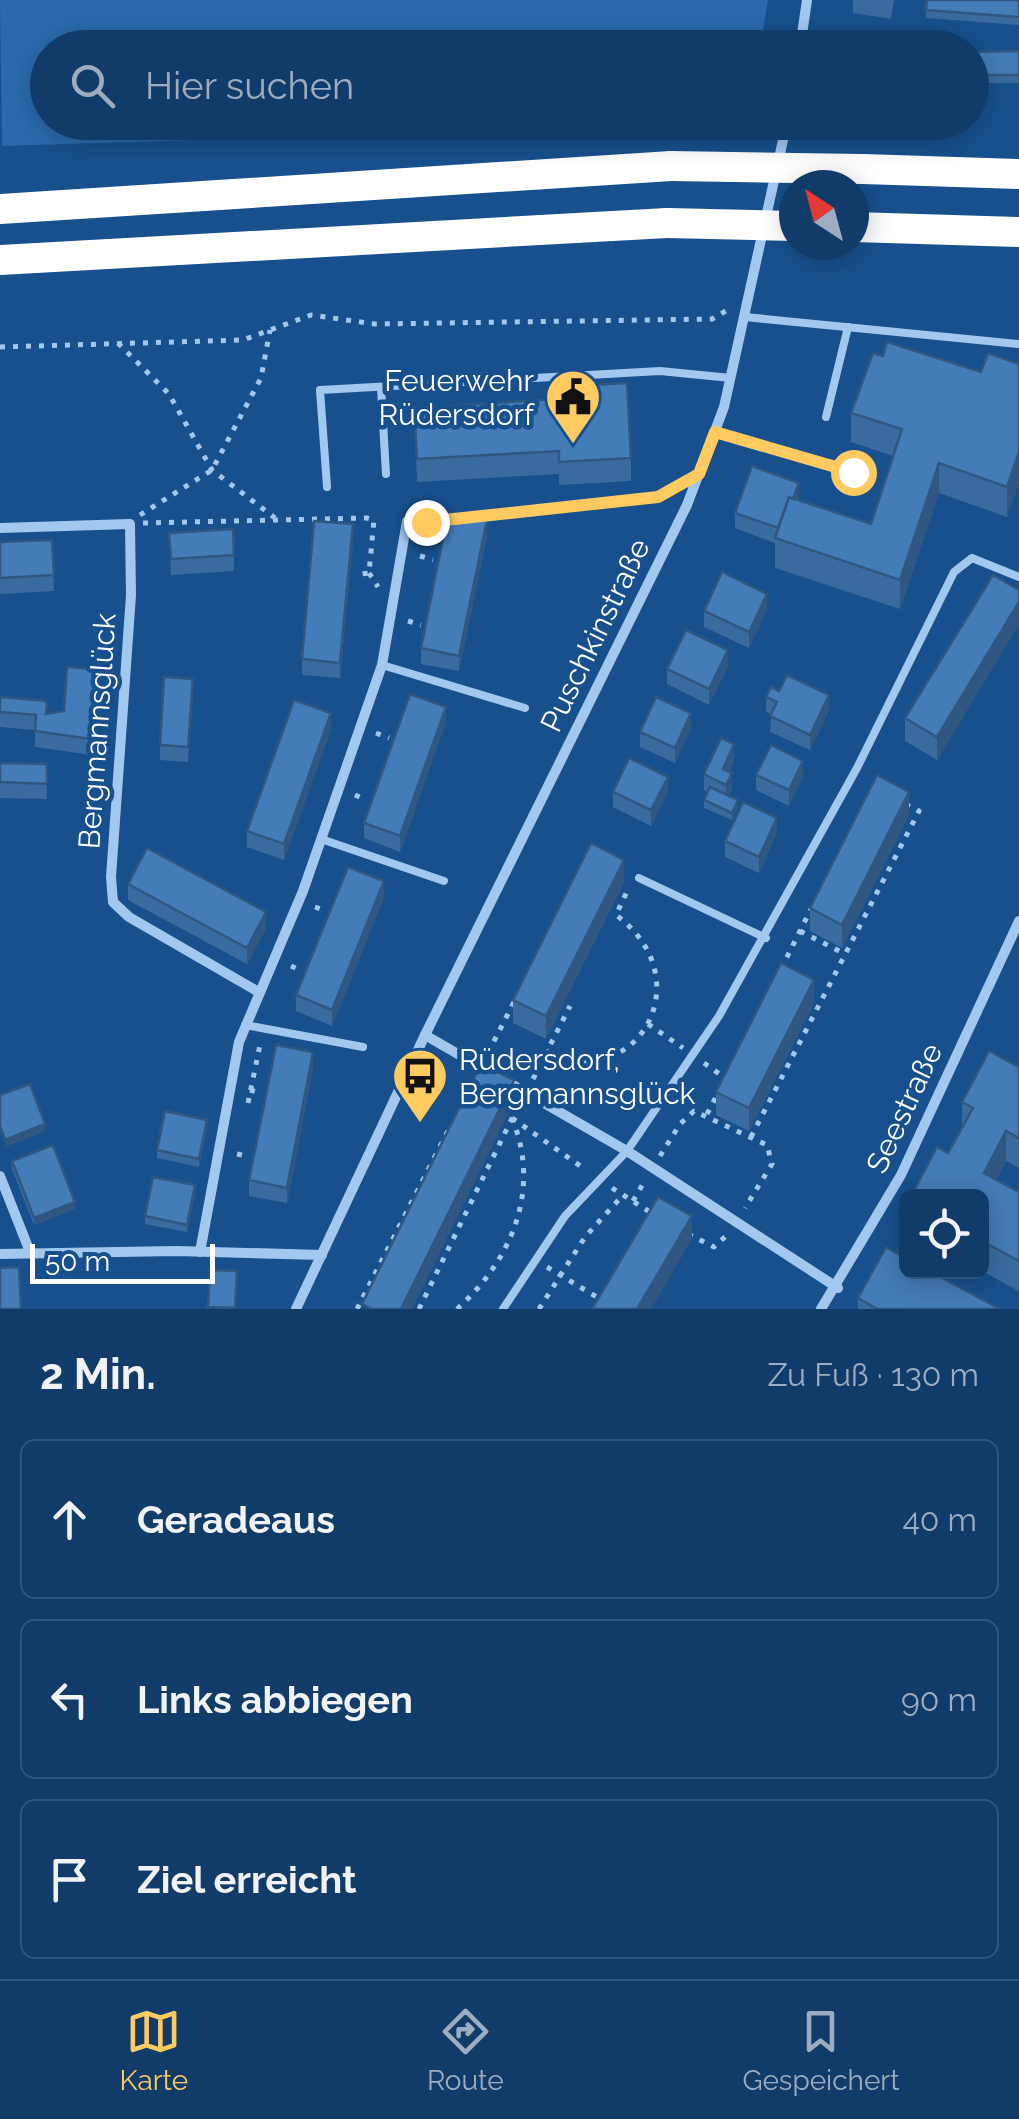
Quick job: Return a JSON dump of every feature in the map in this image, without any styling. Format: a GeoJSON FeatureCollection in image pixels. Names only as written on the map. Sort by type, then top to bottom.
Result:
{"type":"FeatureCollection","features":[{"type":"Feature","properties":{"kind":"highway"},"geometry":{"type":"LineString","coordinates":[[0,209],[671,166],[1019,174]]}},
{"type":"Feature","properties":{"kind":"highway"},"geometry":{"type":"LineString","coordinates":[[0,260],[667,223],[779,226]]}},
{"type":"Feature","properties":{"kind":"highway"},"geometry":{"type":"LineString","coordinates":[[869,227],[1019,232]]}},
{"type":"Feature","properties":{"kind":"street"},"geometry":{"type":"LineString","coordinates":[[803,30],[807,0]]}},
{"type":"Feature","properties":{"kind":"street","name":"Puschkinstraße"},"geometry":{"type":"LineString","coordinates":[[296,1309],[699,474],[731,378],[783,140]]}},
{"type":"Feature","properties":{"kind":"street"},"geometry":{"type":"LineString","coordinates":[[200,1252],[222,1119],[245,1025],[320,839],[382,665],[408,522]]}},
{"type":"Feature","properties":{"kind":"street"},"geometry":{"type":"LineString","coordinates":[[0,528],[130,524]]}},
{"type":"Feature","properties":{"kind":"street","name":"Bergmannsglück"},"geometry":{"type":"LineString","coordinates":[[130,524],[131,595],[111,877],[114,902],[129,918],[257,991]]}},
{"type":"Feature","properties":{"kind":"street","name":"Seestraße"},"geometry":{"type":"LineString","coordinates":[[821,1309],[838,1288],[901,1176],[1019,922]]}},
{"type":"Feature","properties":{"kind":"street"},"geometry":{"type":"LineString","coordinates":[[425,1035],[627,1152],[838,1288]]}},
{"type":"Feature","properties":{"kind":"street"},"geometry":{"type":"LineString","coordinates":[[0,1176],[30,1252]]}},
{"type":"Feature","properties":{"kind":"street"},"geometry":{"type":"LineString","coordinates":[[0,1254],[322,1255]]}},
{"type":"Feature","properties":{"kind":"lane"},"geometry":{"type":"LineString","coordinates":[[745,317],[1019,344]]}},
{"type":"Feature","properties":{"kind":"lane"},"geometry":{"type":"LineString","coordinates":[[826,417],[848,328]]}},
{"type":"Feature","properties":{"kind":"lane"},"geometry":{"type":"LineString","coordinates":[[327,487],[320,390],[660,371],[731,378]]}},
{"type":"Feature","properties":{"kind":"lane"},"geometry":{"type":"LineString","coordinates":[[382,387],[386,474]]}},
{"type":"Feature","properties":{"kind":"lane"},"geometry":{"type":"LineString","coordinates":[[715,432],[853,472]]}},
{"type":"Feature","properties":{"kind":"lane"},"geometry":{"type":"LineString","coordinates":[[502,1309],[566,1216],[627,1152],[687,1068],[766,938],[954,572],[972,558],[1019,577]]}},
{"type":"Feature","properties":{"kind":"lane"},"geometry":{"type":"LineString","coordinates":[[382,665],[525,708]]}},
{"type":"Feature","properties":{"kind":"lane"},"geometry":{"type":"LineString","coordinates":[[320,839],[444,881]]}},
{"type":"Feature","properties":{"kind":"lane"},"geometry":{"type":"LineString","coordinates":[[639,878],[766,938]]}},
{"type":"Feature","properties":{"kind":"lane"},"geometry":{"type":"LineString","coordinates":[[245,1025],[363,1047]]}},
{"type":"Feature","properties":{"kind":"path"},"geometry":{"type":"LineString","coordinates":[[0,347],[243,340],[311,315],[375,324],[712,318],[749,299]]}},
{"type":"Feature","properties":{"kind":"path"},"geometry":{"type":"LineString","coordinates":[[130,524],[212,470],[261,378],[270,330]]}},
{"type":"Feature","properties":{"kind":"path"},"geometry":{"type":"LineString","coordinates":[[118,343],[169,394],[212,470],[278,519]]}},
{"type":"Feature","properties":{"kind":"path"},"geometry":{"type":"LineString","coordinates":[[417,572],[426,522],[658,497],[699,474]]}},
{"type":"Feature","properties":{"kind":"path"},"geometry":{"type":"LineString","coordinates":[[130,524],[374,520],[370,573],[378,586],[376,604]]}},
{"type":"Feature","properties":{"kind":"path"},"geometry":{"type":"LineString","coordinates":[[420,556],[433,560]]}},
{"type":"Feature","properties":{"kind":"path"},"geometry":{"type":"LineString","coordinates":[[358,574],[370,573]]}},
{"type":"Feature","properties":{"kind":"path"},"geometry":{"type":"LineString","coordinates":[[398,670],[411,605]]}},
{"type":"Feature","properties":{"kind":"path"},"geometry":{"type":"LineString","coordinates":[[408,622],[421,625]]}},
{"type":"Feature","properties":{"kind":"path"},"geometry":{"type":"LineString","coordinates":[[371,749],[382,718]]}},
{"type":"Feature","properties":{"kind":"path"},"geometry":{"type":"LineString","coordinates":[[376,733],[389,738]]}},
{"type":"Feature","properties":{"kind":"path"},"geometry":{"type":"LineString","coordinates":[[338,845],[360,780]]}},
{"type":"Feature","properties":{"kind":"path"},"geometry":{"type":"LineString","coordinates":[[355,795],[366,800]]}},
{"type":"Feature","properties":{"kind":"path"},"geometry":{"type":"LineString","coordinates":[[751,1137],[919,811],[904,804]]}},
{"type":"Feature","properties":{"kind":"path"},"geometry":{"type":"LineString","coordinates":[[546,1051],[560,1058],[598,1060],[617,1053],[648,1024],[658,1000],[654,959],[642,938],[616,915],[625,891],[639,878]]}},
{"type":"Feature","properties":{"kind":"path"},"geometry":{"type":"LineString","coordinates":[[309,922],[322,890]]}},
{"type":"Feature","properties":{"kind":"path"},"geometry":{"type":"LineString","coordinates":[[776,978],[815,903]]}},
{"type":"Feature","properties":{"kind":"path"},"geometry":{"type":"LineString","coordinates":[[315,907],[326,912]]}},
{"type":"Feature","properties":{"kind":"path"},"geometry":{"type":"LineString","coordinates":[[800,931],[845,954]]}},
{"type":"Feature","properties":{"kind":"path"},"geometry":{"type":"LineString","coordinates":[[284,982],[297,951]]}},
{"type":"Feature","properties":{"kind":"path"},"geometry":{"type":"LineString","coordinates":[[291,966],[302,971]]}},
{"type":"Feature","properties":{"kind":"path"},"geometry":{"type":"LineString","coordinates":[[806,994],[821,1001]]}},
{"type":"Feature","properties":{"kind":"path"},"geometry":{"type":"LineString","coordinates":[[481,1067],[516,997]]}},
{"type":"Feature","properties":{"kind":"path"},"geometry":{"type":"LineString","coordinates":[[419,1309],[570,1006]]}},
{"type":"Feature","properties":{"kind":"path"},"geometry":{"type":"LineString","coordinates":[[247,1106],[264,1031]]}},
{"type":"Feature","properties":{"kind":"path"},"geometry":{"type":"LineString","coordinates":[[707,1114],[734,1062]]}},
{"type":"Feature","properties":{"kind":"path"},"geometry":{"type":"LineString","coordinates":[[250,1090],[261,1093]]}},
{"type":"Feature","properties":{"kind":"path"},"geometry":{"type":"LineString","coordinates":[[633,1201],[687,1116],[694,1112],[707,1114],[767,1145],[772,1164],[722,1243],[714,1247],[678,1228]]}},
{"type":"Feature","properties":{"kind":"path"},"geometry":{"type":"LineString","coordinates":[[457,1309],[494,1270],[517,1223],[524,1169],[522,1143],[512,1118]]}},
{"type":"Feature","properties":{"kind":"path"},"geometry":{"type":"LineString","coordinates":[[357,1309],[454,1119]]}},
{"type":"Feature","properties":{"kind":"path"},"geometry":{"type":"LineString","coordinates":[[233,1169],[240,1138]]}},
{"type":"Feature","properties":{"kind":"path"},"geometry":{"type":"LineString","coordinates":[[236,1154],[247,1156]]}},
{"type":"Feature","properties":{"kind":"path"},"geometry":{"type":"LineString","coordinates":[[540,1309],[585,1237],[623,1195]]}},
{"type":"Feature","properties":{"kind":"path"},"geometry":{"type":"LineString","coordinates":[[650,1212],[664,1220]]}},
{"type":"Feature","properties":{"kind":"path"},"geometry":{"type":"LineString","coordinates":[[536,1261],[600,1299]]}},
{"type":"Feature","properties":{"kind":"shaded area"},"geometry":{"type":"Polygon","coordinates":[[[0,0],[768,0],[763,30],[30,30],[30,140],[190,140],[2,146],[0,0]]]}},
{"type":"Feature","properties":{"kind":"building"},"geometry":{"type":"Polygon","coordinates":[[[927,0],[1019,0],[1019,17],[926,10],[927,0]]]}},
{"type":"Feature","properties":{"kind":"building"},"geometry":{"type":"Polygon","coordinates":[[[1019,51],[1019,75],[989,75],[989,52],[1019,51]]]}},
{"type":"Feature","properties":{"kind":"building"},"geometry":{"type":"Polygon","coordinates":[[[887,342],[981,372],[988,353],[1019,364],[1019,452],[1007,487],[939,463],[900,580],[775,538],[789,497],[871,524],[902,429],[851,413],[873,353],[883,356],[887,342]]]}},
{"type":"Feature","properties":{"kind":"building"},"geometry":{"type":"Polygon","coordinates":[[[627,383],[631,458],[559,462],[559,451],[417,459],[414,408],[556,399],[555,387],[627,383]]]}},
{"type":"Feature","properties":{"kind":"building"},"geometry":{"type":"Polygon","coordinates":[[[752,466],[799,483],[793,499],[789,497],[778,528],[735,513],[752,466]]]}},
{"type":"Feature","properties":{"kind":"building"},"geometry":{"type":"Polygon","coordinates":[[[448,513],[487,520],[459,656],[421,648],[448,513]]]}},
{"type":"Feature","properties":{"kind":"building"},"geometry":{"type":"Polygon","coordinates":[[[314,521],[353,524],[340,663],[302,659],[314,521]]]}},
{"type":"Feature","properties":{"kind":"building"},"geometry":{"type":"Polygon","coordinates":[[[233,529],[234,555],[171,559],[169,533],[233,529]]]}},
{"type":"Feature","properties":{"kind":"building"},"geometry":{"type":"Polygon","coordinates":[[[52,540],[54,575],[0,578],[0,542],[52,540]]]}},
{"type":"Feature","properties":{"kind":"building"},"geometry":{"type":"Polygon","coordinates":[[[722,572],[767,594],[749,632],[704,611],[722,572]]]}},
{"type":"Feature","properties":{"kind":"building"},"geometry":{"type":"Polygon","coordinates":[[[993,575],[1019,590],[1019,602],[937,737],[905,718],[993,575]]]}},
{"type":"Feature","properties":{"kind":"building"},"geometry":{"type":"Polygon","coordinates":[[[686,630],[728,650],[709,689],[667,669],[686,630]]]}},
{"type":"Feature","properties":{"kind":"building"},"geometry":{"type":"Polygon","coordinates":[[[67,667],[96,669],[91,739],[35,731],[36,715],[0,712],[0,697],[47,701],[46,714],[64,711],[67,667]]]}},
{"type":"Feature","properties":{"kind":"building"},"geometry":{"type":"Polygon","coordinates":[[[787,675],[829,695],[810,735],[770,716],[777,702],[766,697],[771,687],[779,691],[787,675]]]}},
{"type":"Feature","properties":{"kind":"building"},"geometry":{"type":"Polygon","coordinates":[[[164,677],[193,679],[188,747],[160,745],[164,677]]]}},
{"type":"Feature","properties":{"kind":"building"},"geometry":{"type":"Polygon","coordinates":[[[410,694],[446,707],[400,836],[364,823],[410,694]]]}},
{"type":"Feature","properties":{"kind":"building"},"geometry":{"type":"Polygon","coordinates":[[[656,697],[691,713],[675,748],[640,732],[656,697]]]}},
{"type":"Feature","properties":{"kind":"building"},"geometry":{"type":"Polygon","coordinates":[[[294,700],[331,713],[284,844],[247,831],[294,700]]]}},
{"type":"Feature","properties":{"kind":"building"},"geometry":{"type":"Polygon","coordinates":[[[721,738],[734,744],[723,769],[732,773],[726,785],[704,774],[721,738]]]}},
{"type":"Feature","properties":{"kind":"building"},"geometry":{"type":"Polygon","coordinates":[[[771,745],[803,761],[789,790],[756,775],[771,745]]]}},
{"type":"Feature","properties":{"kind":"building"},"geometry":{"type":"Polygon","coordinates":[[[629,758],[668,777],[651,810],[613,792],[629,758]]]}},
{"type":"Feature","properties":{"kind":"building"},"geometry":{"type":"Polygon","coordinates":[[[0,763],[47,764],[47,784],[0,782],[0,763]]]}},
{"type":"Feature","properties":{"kind":"building"},"geometry":{"type":"Polygon","coordinates":[[[877,775],[909,792],[842,925],[810,908],[877,775]]]}},
{"type":"Feature","properties":{"kind":"building"},"geometry":{"type":"Polygon","coordinates":[[[710,787],[738,800],[732,813],[704,800],[710,787]]]}},
{"type":"Feature","properties":{"kind":"building"},"geometry":{"type":"Polygon","coordinates":[[[743,802],[777,818],[759,857],[725,841],[743,802]]]}},
{"type":"Feature","properties":{"kind":"building"},"geometry":{"type":"Polygon","coordinates":[[[591,843],[624,860],[546,1016],[513,1000],[591,843]]]}},
{"type":"Feature","properties":{"kind":"building"},"geometry":{"type":"Polygon","coordinates":[[[147,848],[266,912],[247,948],[128,884],[147,848]]]}},
{"type":"Feature","properties":{"kind":"building"},"geometry":{"type":"Polygon","coordinates":[[[348,867],[384,881],[332,1010],[296,995],[348,867]]]}},
{"type":"Feature","properties":{"kind":"building"},"geometry":{"type":"Polygon","coordinates":[[[781,963],[814,980],[749,1108],[716,1092],[781,963]]]}},
{"type":"Feature","properties":{"kind":"building"},"geometry":{"type":"Polygon","coordinates":[[[276,1045],[313,1052],[287,1188],[249,1180],[276,1045]]]}},
{"type":"Feature","properties":{"kind":"building"},"geometry":{"type":"Polygon","coordinates":[[[989,1051],[1019,1067],[1019,1138],[1006,1131],[984,1173],[1019,1192],[1019,1261],[989,1245],[989,1189],[915,1189],[937,1147],[948,1153],[973,1108],[962,1102],[989,1051]]]}},
{"type":"Feature","properties":{"kind":"building"},"geometry":{"type":"Polygon","coordinates":[[[481,1064],[514,1080],[401,1309],[372,1309],[362,1304],[481,1064]]]}},
{"type":"Feature","properties":{"kind":"building"},"geometry":{"type":"Polygon","coordinates":[[[30,1084],[45,1124],[5,1140],[0,1126],[0,1095],[30,1084]]]}},
{"type":"Feature","properties":{"kind":"building"},"geometry":{"type":"Polygon","coordinates":[[[165,1111],[207,1120],[199,1159],[157,1150],[165,1111]]]}},
{"type":"Feature","properties":{"kind":"building"},"geometry":{"type":"Polygon","coordinates":[[[53,1145],[75,1202],[34,1218],[12,1161],[53,1145]]]}},
{"type":"Feature","properties":{"kind":"building"},"geometry":{"type":"Polygon","coordinates":[[[153,1177],[195,1185],[187,1225],[145,1216],[153,1177]]]}},
{"type":"Feature","properties":{"kind":"building"},"geometry":{"type":"Polygon","coordinates":[[[658,1197],[692,1216],[637,1309],[592,1309],[658,1197]]]}},
{"type":"Feature","properties":{"kind":"building"},"geometry":{"type":"Polygon","coordinates":[[[886,1247],[898,1254],[899,1279],[944,1279],[1000,1309],[877,1309],[858,1298],[886,1247]]]}},
{"type":"Feature","properties":{"kind":"building"},"geometry":{"type":"Polygon","coordinates":[[[19,1267],[21,1309],[0,1309],[0,1268],[19,1267]]]}},
{"type":"Feature","properties":{"kind":"building"},"geometry":{"type":"Polygon","coordinates":[[[210,1270],[237,1271],[235,1308],[208,1307],[210,1270]]]}},
{"type":"Feature","properties":{"kind":"place","name":"Feuerwehr Rüdersdorf"},"geometry":{"type":"Point","coordinates":[573,446]}},
{"type":"Feature","properties":{"kind":"place","name":"Rüdersdorf, Bergmannsglück"},"geometry":{"type":"Point","coordinates":[420,1125]}},
{"type":"Feature","properties":{"kind":"route"},"geometry":{"type":"LineString","coordinates":[[426,522],[658,497],[699,474],[715,432],[853,472]]}}]}
